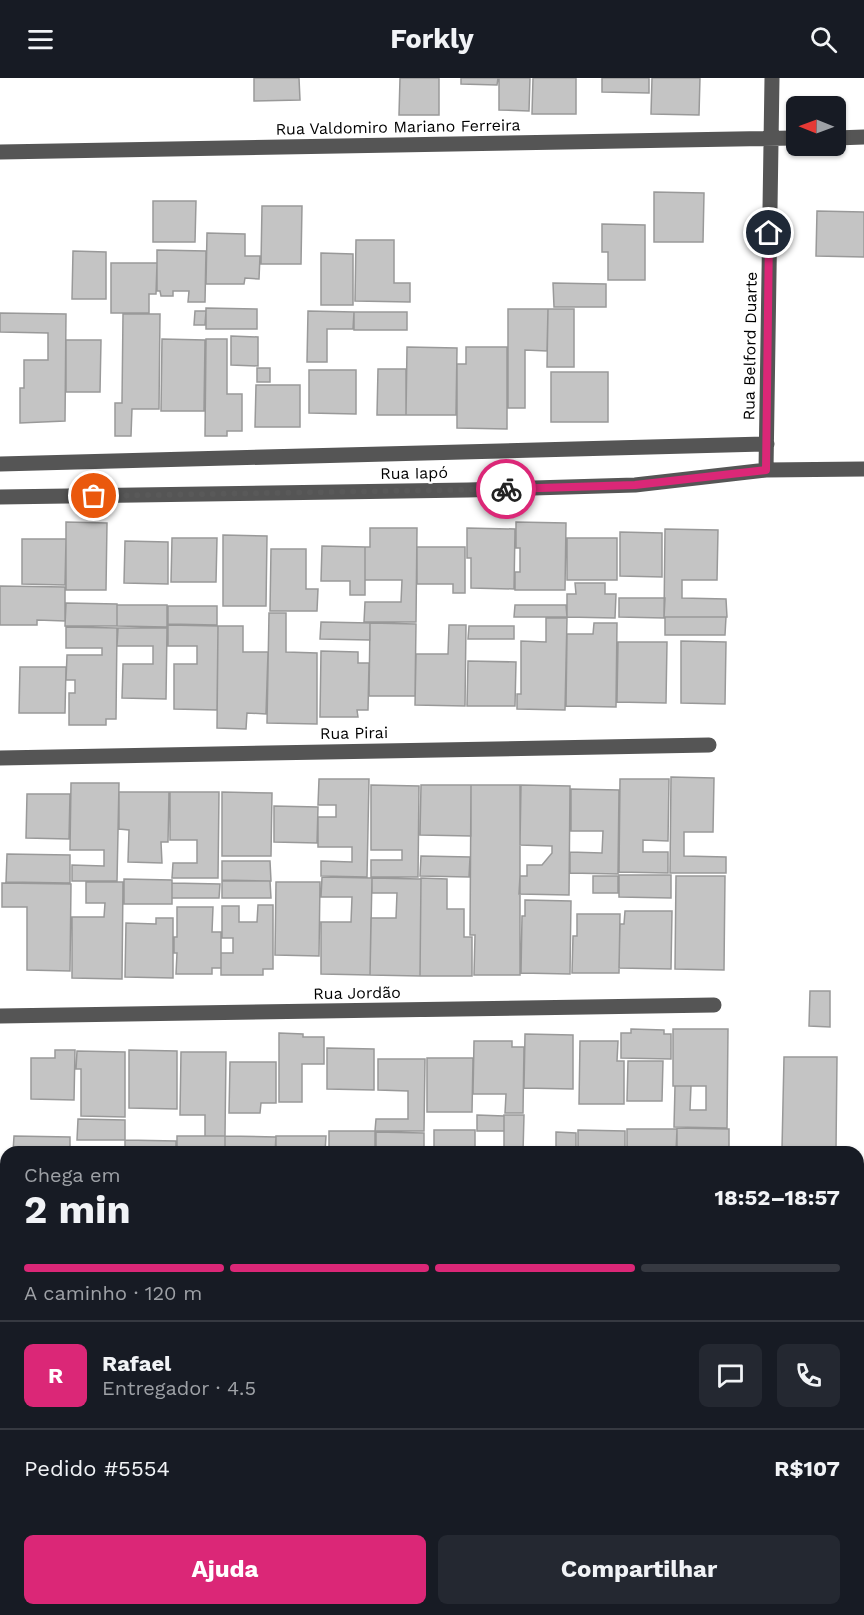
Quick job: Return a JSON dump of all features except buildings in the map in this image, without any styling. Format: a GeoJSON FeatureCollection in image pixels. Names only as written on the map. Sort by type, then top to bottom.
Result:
{"type":"FeatureCollection","features":[{"type":"Feature","properties":{"kind":"street","name":"Rua Belford Duarte"},"geometry":{"type":"LineString","coordinates":[[766,470],[772,78]]}},
{"type":"Feature","properties":{"kind":"street"},"geometry":{"type":"LineString","coordinates":[[846,138],[864,137]]}},
{"type":"Feature","properties":{"kind":"street","name":"Rua Valdomiro Mariano Ferreira"},"geometry":{"type":"LineString","coordinates":[[0,152],[786,138]]}},
{"type":"Feature","properties":{"kind":"street","name":"Rua Iapó"},"geometry":{"type":"LineString","coordinates":[[0,464],[766,444]]}},
{"type":"Feature","properties":{"kind":"street","name":"Rua Iapó"},"geometry":{"type":"LineString","coordinates":[[0,497],[468,490],[623,485],[672,482],[766,470],[864,469]]}},
{"type":"Feature","properties":{"kind":"street","name":"Rua Pirai"},"geometry":{"type":"LineString","coordinates":[[0,758],[709,745]]}},
{"type":"Feature","properties":{"kind":"street","name":"Rua Jordão"},"geometry":{"type":"LineString","coordinates":[[0,1016],[714,1005]]}},
{"type":"Feature","properties":{"kind":"way so far"},"geometry":{"type":"LineString","coordinates":[[94,496],[506,489]]}},
{"type":"Feature","properties":{"kind":"route"},"geometry":{"type":"LineString","coordinates":[[506,489],[635,485],[766,470],[769,233]]}}]}
